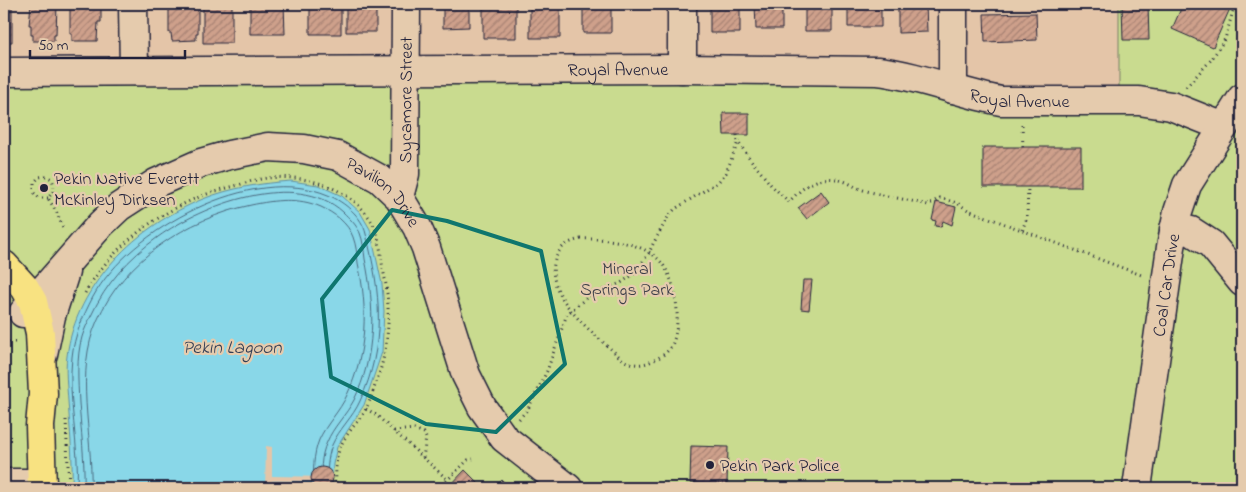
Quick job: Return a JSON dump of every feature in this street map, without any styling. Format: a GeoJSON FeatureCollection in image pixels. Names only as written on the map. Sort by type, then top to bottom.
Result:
{"type":"FeatureCollection","features":[{"type":"Feature","properties":{"kind":"main road"},"geometry":{"type":"LineString","coordinates":[[4,265],[25,288],[34,396],[40,426]]}},
{"type":"Feature","properties":{"kind":"main road"},"geometry":{"type":"LineString","coordinates":[[4,282],[28,307],[40,333],[43,394],[40,426],[42,486]]}},
{"type":"Feature","properties":{"kind":"street"},"geometry":{"type":"LineString","coordinates":[[133,4],[134,71]]}},
{"type":"Feature","properties":{"kind":"street","name":"Sycamore Street"},"geometry":{"type":"LineString","coordinates":[[399,197],[405,174],[406,4]]}},
{"type":"Feature","properties":{"kind":"street"},"geometry":{"type":"LineString","coordinates":[[682,4],[682,69]]}},
{"type":"Feature","properties":{"kind":"street"},"geometry":{"type":"LineString","coordinates":[[953,4],[953,89]]}},
{"type":"Feature","properties":{"kind":"street","name":"Royal Avenue"},"geometry":{"type":"LineString","coordinates":[[4,72],[407,69],[878,71],[910,76],[1001,101],[1139,101],[1170,106],[1224,126]]}},
{"type":"Feature","properties":{"kind":"street","name":"Coal Car Drive"},"geometry":{"type":"LineString","coordinates":[[1137,488],[1174,229],[1182,197],[1187,185],[1242,98]]}},
{"type":"Feature","properties":{"kind":"street","name":"Pavilion Drive"},"geometry":{"type":"LineString","coordinates":[[28,307],[69,246],[101,224],[119,207],[156,183],[201,163],[228,155],[268,148],[304,148],[338,156],[380,179],[399,197],[417,227],[426,248],[466,375],[482,407],[504,438],[568,488]]}},
{"type":"Feature","properties":{"kind":"street"},"geometry":{"type":"LineString","coordinates":[[1174,229],[1191,231],[1203,238],[1216,250],[1242,282]]}},
{"type":"Feature","properties":{"kind":"street","name":"Pavilion Drive"},"geometry":{"type":"LineString","coordinates":[[42,357],[69,246]]}},
{"type":"Feature","properties":{"kind":"street"},"geometry":{"type":"LineString","coordinates":[[4,486],[9,484],[42,486]]}},
{"type":"Feature","properties":{"kind":"path"},"geometry":{"type":"LineString","coordinates":[[1183,89],[1212,60],[1225,39],[1235,4]]}},
{"type":"Feature","properties":{"kind":"path"},"geometry":{"type":"LineString","coordinates":[[1022,120],[1023,147]]}},
{"type":"Feature","properties":{"kind":"path"},"geometry":{"type":"LineString","coordinates":[[518,421],[528,409],[547,371],[564,319],[570,311],[590,295],[628,279],[642,265],[660,229],[675,209],[718,182],[726,173],[738,142],[737,135]]}},
{"type":"Feature","properties":{"kind":"path"},"geometry":{"type":"LineString","coordinates":[[738,142],[771,185],[789,202],[799,191],[813,181],[827,178],[845,181],[860,189],[928,205],[940,198],[956,202],[968,210],[1147,277]]}},
{"type":"Feature","properties":{"kind":"path"},"geometry":{"type":"LineString","coordinates":[[46,176],[52,179],[55,187],[48,198],[40,198],[34,193],[34,183],[39,177],[46,176]]}},
{"type":"Feature","properties":{"kind":"path"},"geometry":{"type":"LineString","coordinates":[[83,297],[104,264],[125,244],[163,215],[190,200],[226,188],[268,178],[295,178],[321,183],[339,191],[360,207],[375,229],[389,308],[386,346],[378,377],[366,409],[338,453],[336,488]]}},
{"type":"Feature","properties":{"kind":"path"},"geometry":{"type":"LineString","coordinates":[[1022,230],[1027,218],[1028,187]]}},
{"type":"Feature","properties":{"kind":"path"},"geometry":{"type":"LineString","coordinates":[[48,198],[69,246]]}},
{"type":"Feature","properties":{"kind":"path"},"geometry":{"type":"LineString","coordinates":[[597,239],[627,243],[649,253],[660,261],[667,272],[677,304],[677,318],[672,347],[662,357],[647,364],[631,364],[623,360],[570,311],[559,295],[553,276],[552,265],[559,251],[570,241],[597,239]]}},
{"type":"Feature","properties":{"kind":"path"},"geometry":{"type":"LineString","coordinates":[[366,409],[375,414],[448,480]]}},
{"type":"Feature","properties":{"kind":"path"},"geometry":{"type":"LineString","coordinates":[[394,431],[414,429],[424,433],[426,438],[423,458]]}},
{"type":"Feature","properties":{"kind":"path"},"geometry":{"type":"LineString","coordinates":[[440,488],[468,460],[473,459]]}},
{"type":"Feature","properties":{"kind":"highlighted area"},"geometry":{"type":"Polygon","coordinates":[[[392,210],[447,221],[541,251],[565,364],[496,432],[426,424],[331,377],[322,299],[392,210]]]}},
{"type":"Feature","properties":{"kind":"green space","name":"Mineral Springs Park"},"geometry":{"type":"Polygon","coordinates":[[[1119,4],[1242,4],[1242,488],[4,488],[4,72],[927,80],[1119,99],[1119,4]]]}},
{"type":"Feature","properties":{"kind":"water","name":"Pekin Lagoon"},"geometry":{"type":"Polygon","coordinates":[[[291,181],[318,185],[342,196],[360,212],[370,229],[382,284],[384,311],[382,352],[364,405],[337,447],[333,464],[332,488],[72,488],[72,455],[66,378],[67,356],[73,330],[83,305],[97,282],[114,260],[134,241],[156,224],[179,210],[203,199],[235,189],[291,181]]]}},
{"type":"Feature","properties":{"kind":"pier"},"geometry":{"type":"Polygon","coordinates":[[[266,446],[272,447],[272,476],[333,477],[333,482],[272,481],[271,488],[265,488],[266,446]]]}},
{"type":"Feature","properties":{"kind":"building"},"geometry":{"type":"Polygon","coordinates":[[[4,4],[12,4],[12,42],[4,42],[4,4]]]}},
{"type":"Feature","properties":{"kind":"building"},"geometry":{"type":"Polygon","coordinates":[[[31,4],[57,4],[56,35],[54,35],[54,41],[33,41],[31,25],[29,25],[31,4]]]}},
{"type":"Feature","properties":{"kind":"building"},"geometry":{"type":"Polygon","coordinates":[[[70,4],[98,4],[98,6],[101,6],[101,22],[98,22],[97,41],[72,41],[72,34],[70,34],[70,4]]]}},
{"type":"Feature","properties":{"kind":"building"},"geometry":{"type":"Polygon","coordinates":[[[169,4],[198,4],[198,33],[196,33],[196,40],[172,41],[171,33],[169,33],[169,4]]]}},
{"type":"Feature","properties":{"kind":"building"},"geometry":{"type":"Polygon","coordinates":[[[203,4],[232,4],[232,43],[203,43],[203,4]]]}},
{"type":"Feature","properties":{"kind":"building"},"geometry":{"type":"Polygon","coordinates":[[[250,4],[284,4],[285,34],[250,34],[250,4]]]}},
{"type":"Feature","properties":{"kind":"building"},"geometry":{"type":"Polygon","coordinates":[[[310,4],[341,4],[341,34],[310,34],[310,4]]]}},
{"type":"Feature","properties":{"kind":"building"},"geometry":{"type":"Polygon","coordinates":[[[346,4],[376,4],[376,32],[346,32],[346,4]]]}},
{"type":"Feature","properties":{"kind":"building"},"geometry":{"type":"Polygon","coordinates":[[[443,4],[469,4],[469,27],[443,28],[443,4]]]}},
{"type":"Feature","properties":{"kind":"building"},"geometry":{"type":"Polygon","coordinates":[[[483,4],[516,4],[516,38],[483,38],[483,4]]]}},
{"type":"Feature","properties":{"kind":"building"},"geometry":{"type":"Polygon","coordinates":[[[530,4],[560,4],[560,38],[530,38],[530,4]]]}},
{"type":"Feature","properties":{"kind":"building"},"geometry":{"type":"Polygon","coordinates":[[[583,4],[611,4],[611,33],[583,33],[583,4]]]}},
{"type":"Feature","properties":{"kind":"building"},"geometry":{"type":"Polygon","coordinates":[[[710,4],[740,4],[740,33],[710,33],[710,4]]]}},
{"type":"Feature","properties":{"kind":"building"},"geometry":{"type":"Polygon","coordinates":[[[755,4],[782,4],[782,29],[756,29],[755,4]]]}},
{"type":"Feature","properties":{"kind":"building"},"geometry":{"type":"Polygon","coordinates":[[[805,4],[832,4],[832,31],[805,31],[805,4]]]}},
{"type":"Feature","properties":{"kind":"building"},"geometry":{"type":"Polygon","coordinates":[[[848,4],[881,4],[881,27],[848,27],[848,4]]]}},
{"type":"Feature","properties":{"kind":"building"},"geometry":{"type":"Polygon","coordinates":[[[898,4],[926,4],[927,32],[898,33],[898,4]]]}},
{"type":"Feature","properties":{"kind":"building"},"geometry":{"type":"Polygon","coordinates":[[[1122,4],[1148,4],[1149,40],[1123,40],[1122,4]]]}},
{"type":"Feature","properties":{"kind":"building"},"geometry":{"type":"Polygon","coordinates":[[[1183,4],[1232,4],[1213,47],[1172,29],[1183,4]]]}},
{"type":"Feature","properties":{"kind":"building"},"geometry":{"type":"Polygon","coordinates":[[[1036,13],[1037,40],[985,42],[984,14],[1036,13]]]}},
{"type":"Feature","properties":{"kind":"building"},"geometry":{"type":"Polygon","coordinates":[[[723,113],[749,113],[749,135],[724,135],[723,113]]]}},
{"type":"Feature","properties":{"kind":"building"},"geometry":{"type":"Polygon","coordinates":[[[983,147],[1081,147],[1081,187],[983,187],[983,147]]]}},
{"type":"Feature","properties":{"kind":"building"},"geometry":{"type":"Polygon","coordinates":[[[821,191],[829,202],[807,219],[798,208],[821,191]]]}},
{"type":"Feature","properties":{"kind":"building"},"geometry":{"type":"Polygon","coordinates":[[[936,202],[956,207],[952,225],[943,221],[941,227],[935,226],[936,221],[932,220],[936,202]]]}},
{"type":"Feature","properties":{"kind":"building"},"geometry":{"type":"Polygon","coordinates":[[[803,280],[812,280],[809,310],[801,309],[803,280]]]}},
{"type":"Feature","properties":{"kind":"building"},"geometry":{"type":"Polygon","coordinates":[[[691,446],[728,447],[727,484],[690,483],[691,446]]]}},
{"type":"Feature","properties":{"kind":"building"},"geometry":{"type":"Polygon","coordinates":[[[318,467],[326,467],[333,474],[333,482],[326,489],[318,489],[311,482],[311,474],[318,467]]]}},
{"type":"Feature","properties":{"kind":"building"},"geometry":{"type":"Polygon","coordinates":[[[465,470],[483,488],[448,488],[465,470]]]}},
{"type":"Feature","properties":{"kind":"building"},"geometry":{"type":"Polygon","coordinates":[[[502,480],[510,488],[495,488],[502,480]]]}},
{"type":"Feature","properties":{"kind":"place","name":"Pekin Native Everett McKinley Dirksen"},"geometry":{"type":"Point","coordinates":[44,188]}},
{"type":"Feature","properties":{"kind":"place","name":"Pekin Park Police"},"geometry":{"type":"Point","coordinates":[710,465]}}]}
